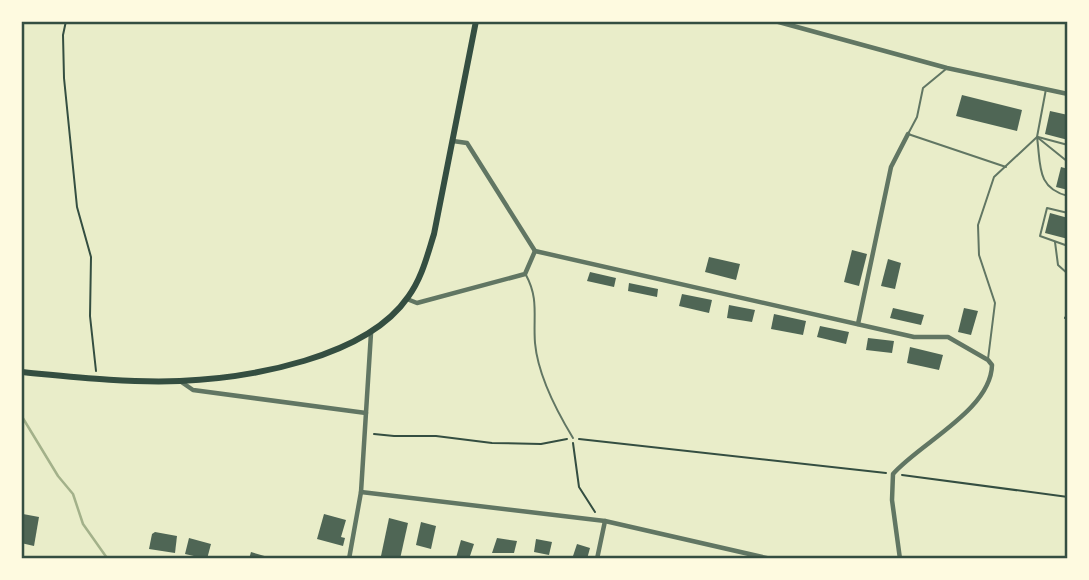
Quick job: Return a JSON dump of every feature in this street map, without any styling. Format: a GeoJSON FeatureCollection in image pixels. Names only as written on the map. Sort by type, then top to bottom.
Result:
{"type":"FeatureCollection","features":[{"type":"Feature","properties":{"kind":"main road"},"geometry":{"type":"LineString","coordinates":[[21,372],[96,379],[180,381],[227,376],[278,366],[345,347],[371,333],[391,317],[407,299],[424,267],[434,234],[476,21]]}},
{"type":"Feature","properties":{"kind":"street"},"geometry":{"type":"LineString","coordinates":[[775,21],[947,68],[1068,94]]}},
{"type":"Feature","properties":{"kind":"street"},"geometry":{"type":"LineString","coordinates":[[858,324],[891,167],[908,134]]}},
{"type":"Feature","properties":{"kind":"street"},"geometry":{"type":"LineString","coordinates":[[453,141],[467,143],[535,251],[914,337],[948,337],[988,360],[992,365],[992,375],[977,401],[893,474],[892,500],[900,559]]}},
{"type":"Feature","properties":{"kind":"street"},"geometry":{"type":"LineString","coordinates":[[407,299],[417,303],[525,274],[535,251]]}},
{"type":"Feature","properties":{"kind":"street"},"geometry":{"type":"LineString","coordinates":[[349,559],[362,492],[371,333]]}},
{"type":"Feature","properties":{"kind":"street"},"geometry":{"type":"LineString","coordinates":[[180,381],[193,390],[366,413]]}},
{"type":"Feature","properties":{"kind":"street"},"geometry":{"type":"LineString","coordinates":[[362,492],[605,521],[771,559]]}},
{"type":"Feature","properties":{"kind":"street"},"geometry":{"type":"LineString","coordinates":[[597,559],[605,521]]}},
{"type":"Feature","properties":{"kind":"lane"},"geometry":{"type":"LineString","coordinates":[[947,68],[923,88],[917,117],[908,134],[1006,167]]}},
{"type":"Feature","properties":{"kind":"lane"},"geometry":{"type":"LineString","coordinates":[[1046,89],[1037,137],[1043,180],[1053,192],[1068,196]]}},
{"type":"Feature","properties":{"kind":"lane"},"geometry":{"type":"LineString","coordinates":[[1037,137],[1068,145]]}},
{"type":"Feature","properties":{"kind":"lane"},"geometry":{"type":"LineString","coordinates":[[1037,137],[1068,162]]}},
{"type":"Feature","properties":{"kind":"lane"},"geometry":{"type":"LineString","coordinates":[[988,360],[995,303],[979,255],[978,225],[994,177],[1037,137]]}},
{"type":"Feature","properties":{"kind":"lane"},"geometry":{"type":"LineString","coordinates":[[1068,213],[1047,208],[1040,236],[1068,246]]}},
{"type":"Feature","properties":{"kind":"lane"},"geometry":{"type":"LineString","coordinates":[[1055,242],[1058,265],[1068,274]]}},
{"type":"Feature","properties":{"kind":"lane"},"geometry":{"type":"LineString","coordinates":[[525,274],[534,290],[535,346],[552,404],[573,438]]}},
{"type":"Feature","properties":{"kind":"path"},"geometry":{"type":"LineString","coordinates":[[66,21],[63,35],[64,78],[77,207],[90,257],[90,316],[96,356],[96,379]]}},
{"type":"Feature","properties":{"kind":"path"},"geometry":{"type":"LineString","coordinates":[[1065,318],[1068,313]]}},
{"type":"Feature","properties":{"kind":"path"},"geometry":{"type":"LineString","coordinates":[[365,432],[394,436],[436,436],[492,443],[541,444],[573,438],[893,474],[1068,497]]}},
{"type":"Feature","properties":{"kind":"path"},"geometry":{"type":"LineString","coordinates":[[573,438],[574,465],[579,487],[596,514],[605,521]]}},
{"type":"Feature","properties":{"kind":"building"},"geometry":{"type":"Polygon","coordinates":[[[962,95],[1022,110],[1017,131],[956,116],[962,95]]]}},
{"type":"Feature","properties":{"kind":"building"},"geometry":{"type":"Polygon","coordinates":[[[1050,111],[1068,115],[1068,140],[1045,134],[1050,111]]]}},
{"type":"Feature","properties":{"kind":"building"},"geometry":{"type":"Polygon","coordinates":[[[1061,167],[1068,169],[1068,190],[1056,187],[1061,167]]]}},
{"type":"Feature","properties":{"kind":"building"},"geometry":{"type":"Polygon","coordinates":[[[1050,213],[1068,218],[1068,239],[1045,233],[1050,213]]]}},
{"type":"Feature","properties":{"kind":"building"},"geometry":{"type":"Polygon","coordinates":[[[852,250],[867,254],[859,286],[844,282],[852,250]]]}},
{"type":"Feature","properties":{"kind":"building"},"geometry":{"type":"Polygon","coordinates":[[[709,257],[740,264],[736,280],[705,272],[709,257]]]}},
{"type":"Feature","properties":{"kind":"building"},"geometry":{"type":"Polygon","coordinates":[[[888,259],[901,263],[895,289],[881,286],[888,259]]]}},
{"type":"Feature","properties":{"kind":"building"},"geometry":{"type":"Polygon","coordinates":[[[590,272],[616,278],[614,287],[587,281],[590,272]]]}},
{"type":"Feature","properties":{"kind":"building"},"geometry":{"type":"Polygon","coordinates":[[[629,283],[658,289],[657,297],[628,291],[629,283]]]}},
{"type":"Feature","properties":{"kind":"building"},"geometry":{"type":"Polygon","coordinates":[[[682,294],[712,300],[709,313],[679,306],[682,294]]]}},
{"type":"Feature","properties":{"kind":"building"},"geometry":{"type":"Polygon","coordinates":[[[729,305],[755,310],[752,322],[727,318],[729,305]]]}},
{"type":"Feature","properties":{"kind":"building"},"geometry":{"type":"Polygon","coordinates":[[[893,308],[924,315],[921,325],[890,318],[893,308]]]}},
{"type":"Feature","properties":{"kind":"building"},"geometry":{"type":"Polygon","coordinates":[[[964,308],[978,311],[971,335],[958,332],[964,308]]]}},
{"type":"Feature","properties":{"kind":"building"},"geometry":{"type":"Polygon","coordinates":[[[774,314],[806,321],[803,335],[771,329],[774,314]]]}},
{"type":"Feature","properties":{"kind":"building"},"geometry":{"type":"Polygon","coordinates":[[[820,326],[849,332],[846,344],[817,337],[820,326]]]}},
{"type":"Feature","properties":{"kind":"building"},"geometry":{"type":"Polygon","coordinates":[[[868,338],[894,341],[892,353],[866,350],[868,338]]]}},
{"type":"Feature","properties":{"kind":"building"},"geometry":{"type":"Polygon","coordinates":[[[910,347],[943,355],[939,370],[907,363],[910,347]]]}},
{"type":"Feature","properties":{"kind":"building"},"geometry":{"type":"Polygon","coordinates":[[[23,514],[39,517],[34,546],[21,543],[23,514]]]}},
{"type":"Feature","properties":{"kind":"building"},"geometry":{"type":"Polygon","coordinates":[[[324,514],[346,520],[341,537],[345,538],[343,546],[317,539],[324,514]]]}},
{"type":"Feature","properties":{"kind":"building"},"geometry":{"type":"Polygon","coordinates":[[[389,518],[408,523],[400,559],[381,556],[389,518]]]}},
{"type":"Feature","properties":{"kind":"building"},"geometry":{"type":"Polygon","coordinates":[[[421,522],[436,526],[431,549],[416,545],[421,522]]]}},
{"type":"Feature","properties":{"kind":"building"},"geometry":{"type":"Polygon","coordinates":[[[155,532],[177,536],[175,553],[149,549],[152,534],[155,532]]]}},
{"type":"Feature","properties":{"kind":"building"},"geometry":{"type":"Polygon","coordinates":[[[189,538],[211,544],[207,559],[185,554],[189,538]]]}},
{"type":"Feature","properties":{"kind":"building"},"geometry":{"type":"Polygon","coordinates":[[[497,538],[517,541],[514,553],[492,553],[497,538]]]}},
{"type":"Feature","properties":{"kind":"building"},"geometry":{"type":"Polygon","coordinates":[[[536,539],[552,542],[549,555],[534,552],[536,539]]]}},
{"type":"Feature","properties":{"kind":"building"},"geometry":{"type":"Polygon","coordinates":[[[461,540],[474,544],[469,559],[456,558],[461,540]]]}},
{"type":"Feature","properties":{"kind":"building"},"geometry":{"type":"Polygon","coordinates":[[[577,544],[590,548],[587,559],[572,559],[577,544]]]}},
{"type":"Feature","properties":{"kind":"building"},"geometry":{"type":"Polygon","coordinates":[[[251,552],[268,557],[268,559],[249,559],[251,552]]]}},
{"type":"Feature","properties":{"kind":"waterway"},"geometry":{"type":"LineString","coordinates":[[21,415],[58,476],[73,494],[83,524],[107,558]]}}]}
